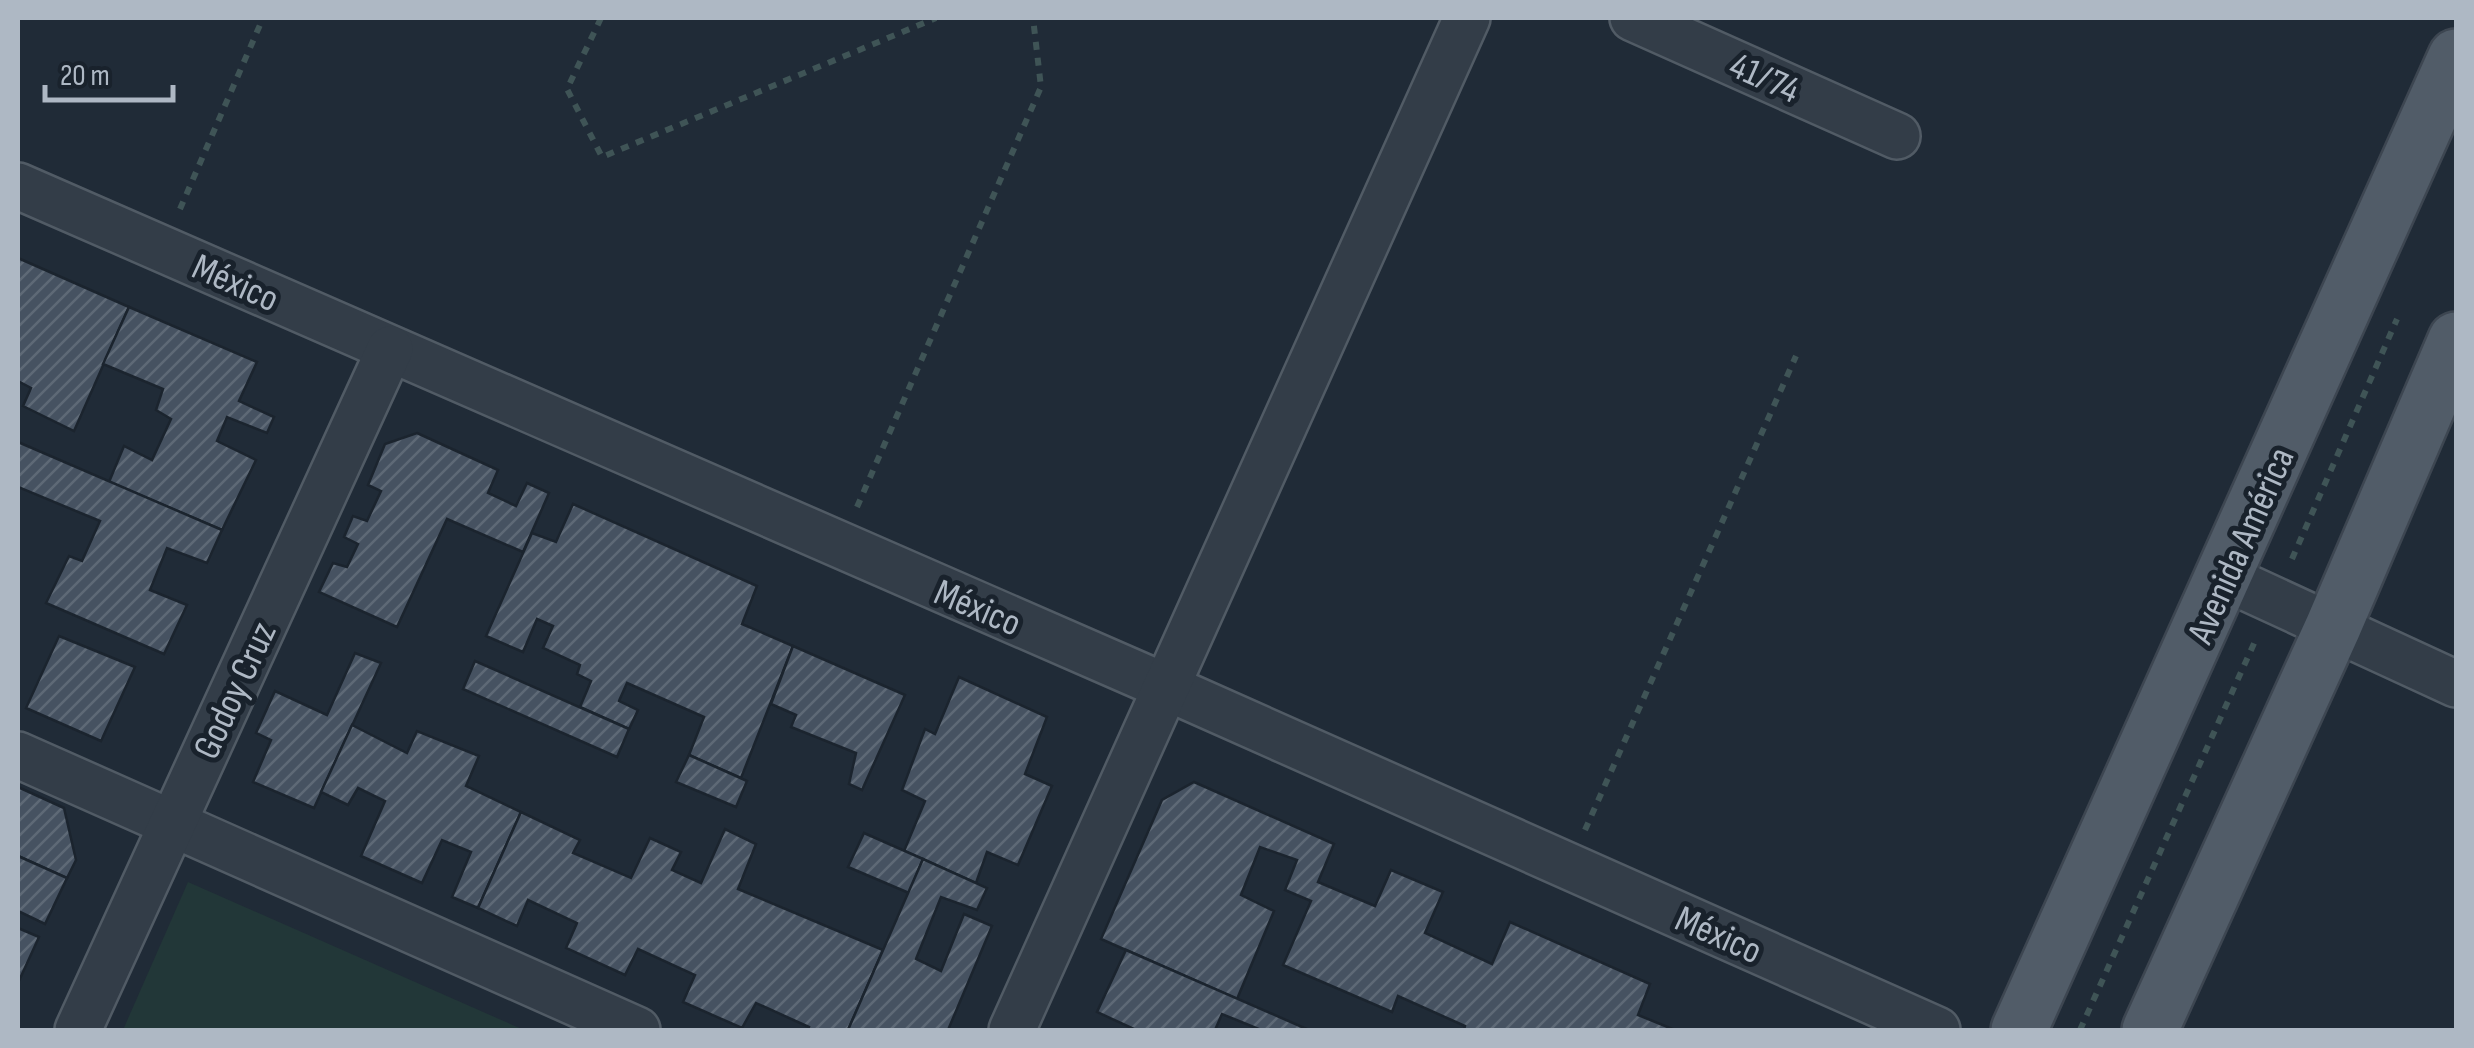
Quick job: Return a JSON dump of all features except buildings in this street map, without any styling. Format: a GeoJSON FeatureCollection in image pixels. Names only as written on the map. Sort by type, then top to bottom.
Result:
{"type":"FeatureCollection","features":[{"type":"Feature","properties":{"kind":"main road","name":"Avenida América"},"geometry":{"type":"LineString","coordinates":[[2019,1030],[2226,578],[2456,57]]}},
{"type":"Feature","properties":{"kind":"main road"},"geometry":{"type":"LineString","coordinates":[[2150,1030],[2333,627],[2456,340]]}},
{"type":"Feature","properties":{"kind":"street"},"geometry":{"type":"LineString","coordinates":[[1012,1030],[1467,18]]}},
{"type":"Feature","properties":{"kind":"street","name":"41/74"},"geometry":{"type":"LineString","coordinates":[[1632,18],[1897,136]]}},
{"type":"Feature","properties":{"kind":"street","name":"México"},"geometry":{"type":"LineString","coordinates":[[18,186],[1166,687],[1937,1030]]}},
{"type":"Feature","properties":{"kind":"street","name":"Godoy Cruz"},"geometry":{"type":"LineString","coordinates":[[78,1030],[390,350]]}},
{"type":"Feature","properties":{"kind":"street"},"geometry":{"type":"LineString","coordinates":[[2226,578],[2456,684]]}},
{"type":"Feature","properties":{"kind":"street"},"geometry":{"type":"LineString","coordinates":[[18,754],[638,1030]]}},
{"type":"Feature","properties":{"kind":"path"},"geometry":{"type":"LineString","coordinates":[[162,250],[263,18]]}},
{"type":"Feature","properties":{"kind":"path"},"geometry":{"type":"LineString","coordinates":[[602,18],[567,90],[602,157],[936,18]]}},
{"type":"Feature","properties":{"kind":"path"},"geometry":{"type":"LineString","coordinates":[[840,547],[1041,88],[1033,18]]}},
{"type":"Feature","properties":{"kind":"path"},"geometry":{"type":"LineString","coordinates":[[1568,868],[1796,356]]}},
{"type":"Feature","properties":{"kind":"green space"},"geometry":{"type":"Polygon","coordinates":[[[188,882],[524,1030],[123,1030],[188,882]]]}}]}
